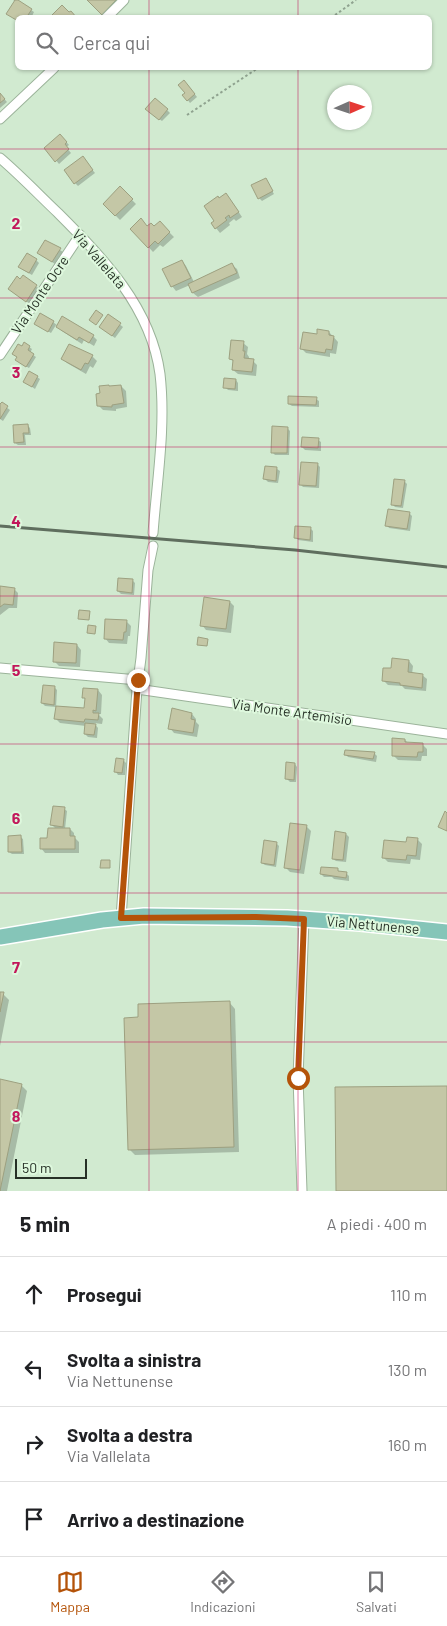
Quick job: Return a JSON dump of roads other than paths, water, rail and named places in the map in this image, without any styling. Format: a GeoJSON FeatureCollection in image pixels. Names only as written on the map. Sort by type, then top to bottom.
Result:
{"type":"FeatureCollection","features":[{"type":"Feature","properties":{"kind":"main road","name":"Via Nettunense"},"geometry":{"type":"LineString","coordinates":[[0,937],[121,918],[256,917],[304,919],[447,932]]}},
{"type":"Feature","properties":{"kind":"street"},"geometry":{"type":"LineString","coordinates":[[109,15],[124,0]]}},
{"type":"Feature","properties":{"kind":"street"},"geometry":{"type":"LineString","coordinates":[[0,119],[52,70]]}},
{"type":"Feature","properties":{"kind":"street","name":"Via Vallelata"},"geometry":{"type":"LineString","coordinates":[[0,158],[26,181],[97,252],[125,287],[150,336],[160,372],[162,417],[153,533]]}},
{"type":"Feature","properties":{"kind":"street","name":"Via Monte Ocre"},"geometry":{"type":"LineString","coordinates":[[0,356],[80,235]]}},
{"type":"Feature","properties":{"kind":"street"},"geometry":{"type":"LineString","coordinates":[[121,918],[138,685],[142,658],[148,570],[153,546]]}},
{"type":"Feature","properties":{"kind":"street","name":"Via Monte Artemisio"},"geometry":{"type":"LineString","coordinates":[[0,668],[138,685],[447,734]]}},
{"type":"Feature","properties":{"kind":"street"},"geometry":{"type":"LineString","coordinates":[[302,1191],[298,1071],[304,919]]}},
{"type":"Feature","properties":{"kind":"railway"},"geometry":{"type":"LineString","coordinates":[[0,526],[295,550],[447,567]]}}]}
